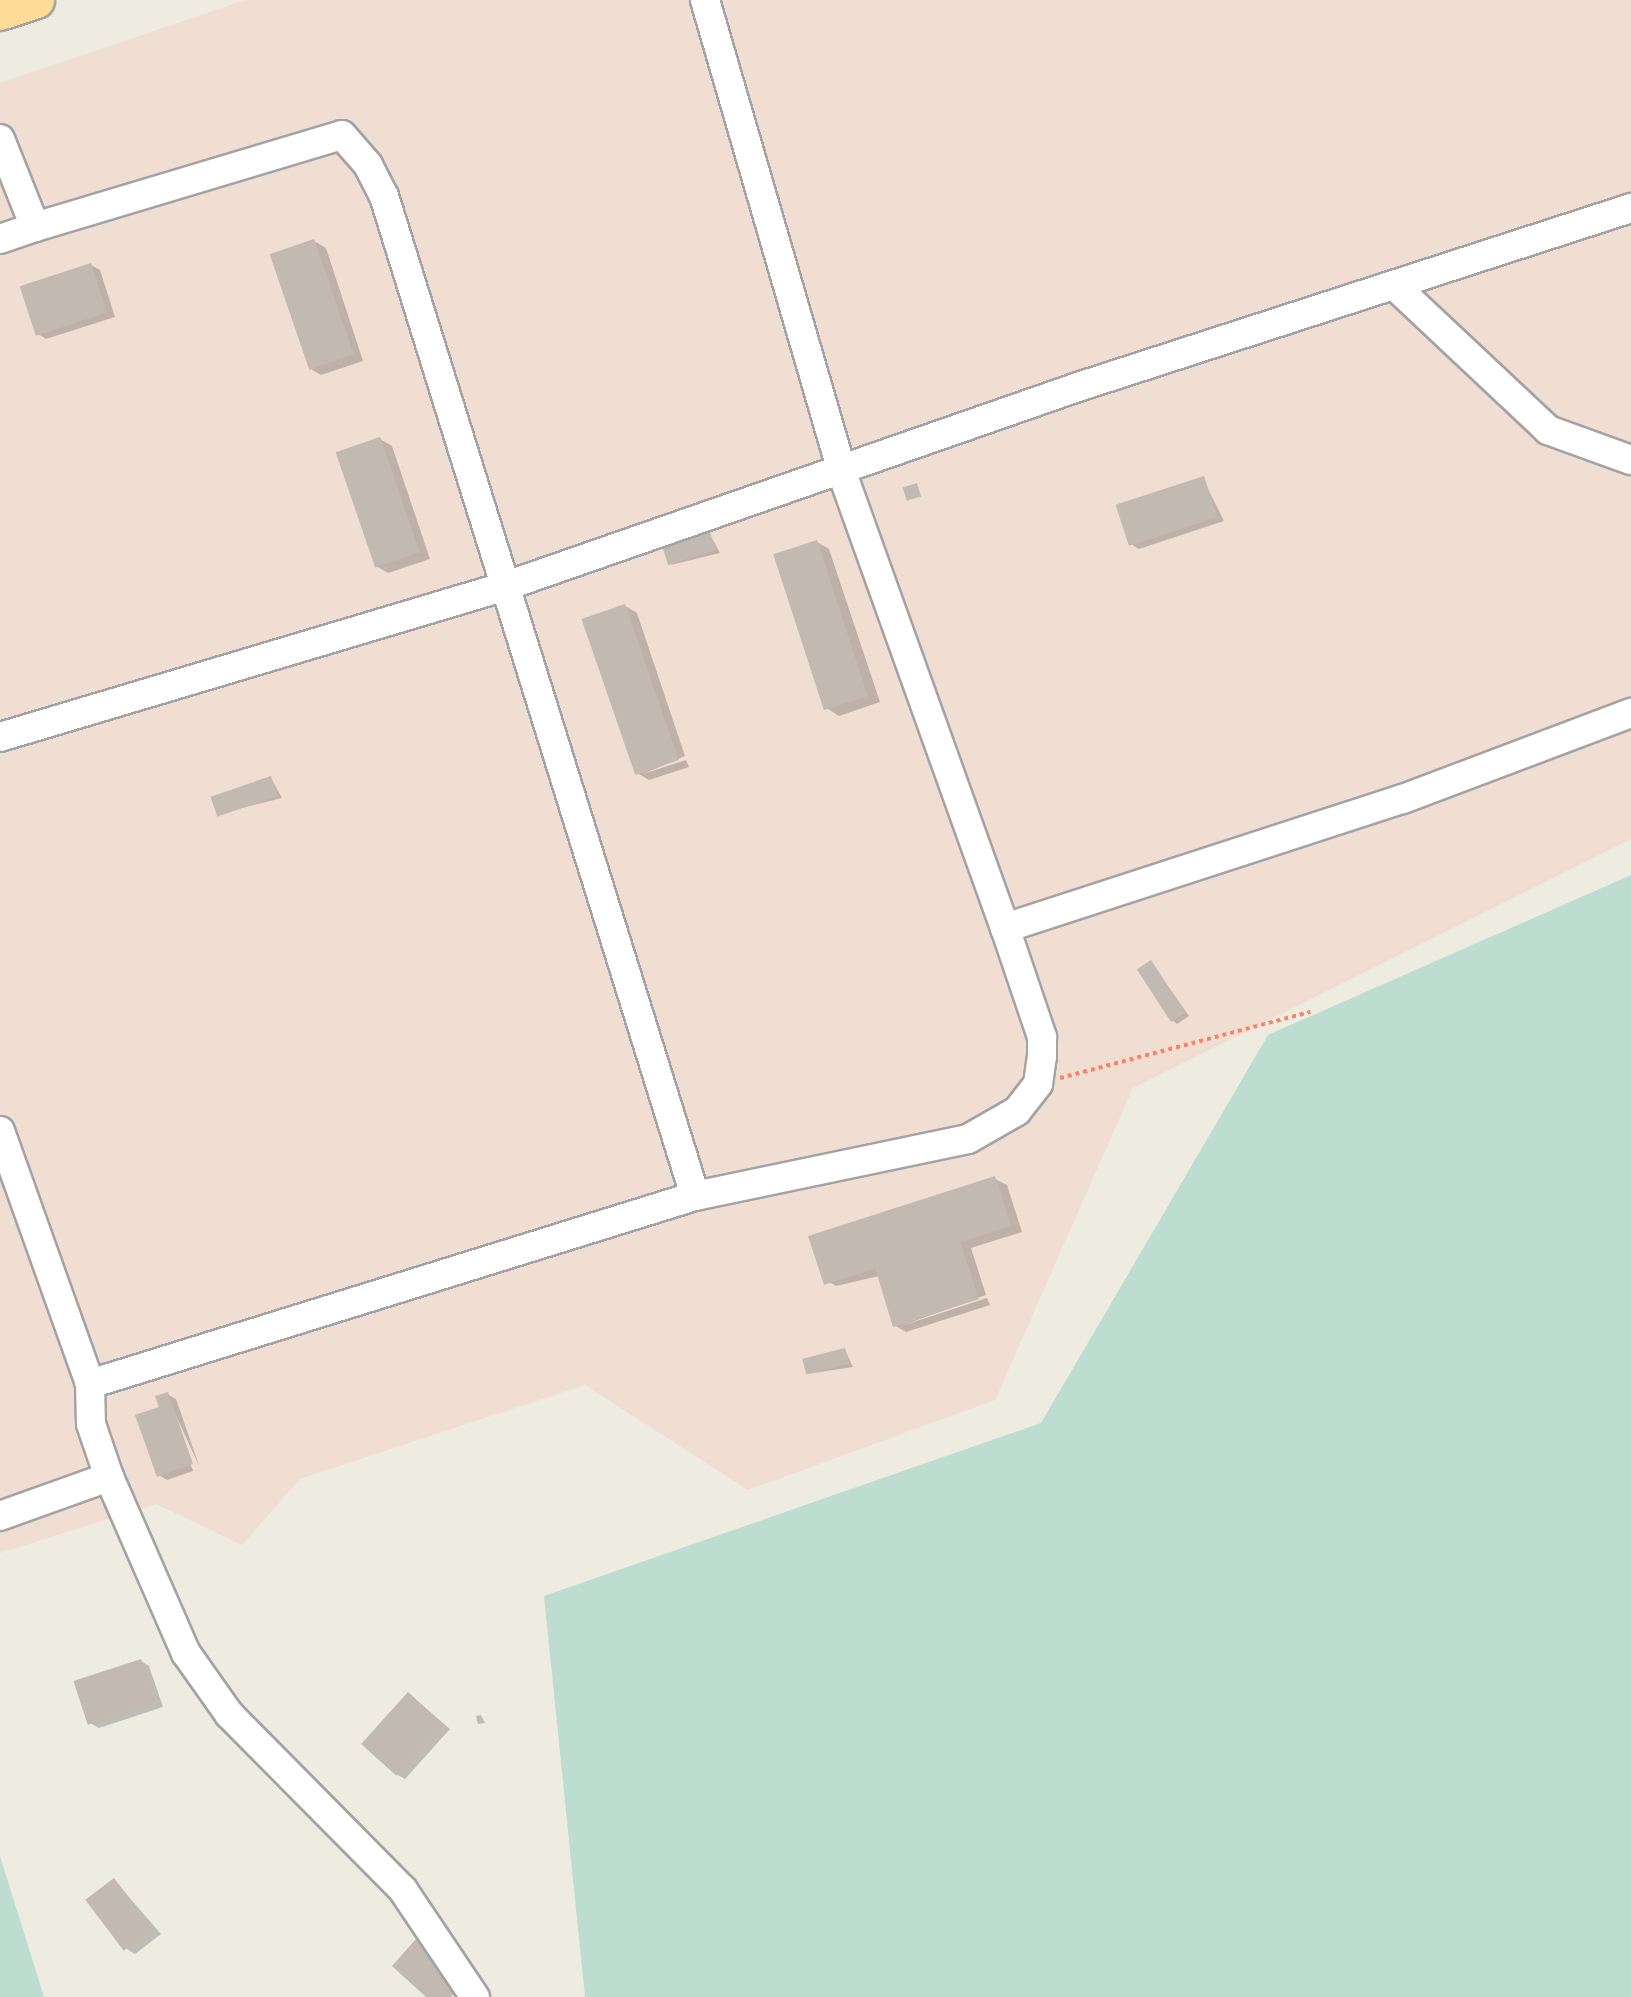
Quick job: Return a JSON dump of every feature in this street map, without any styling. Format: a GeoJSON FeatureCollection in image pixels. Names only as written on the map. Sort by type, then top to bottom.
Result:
{"type":"FeatureCollection","features":[{"type":"Feature","properties":{"kind":"main road"},"geometry":{"type":"LineString","coordinates":[[0,12],[36,0]]}},
{"type":"Feature","properties":{"kind":"lane"},"geometry":{"type":"LineString","coordinates":[[90,1384],[695,1196],[968,1139],[1017,1111],[1038,1084],[1042,1037],[843,475],[705,0]]}},
{"type":"Feature","properties":{"kind":"lane"},"geometry":{"type":"LineString","coordinates":[[0,239],[342,135],[384,196],[503,587],[695,1196]]}},
{"type":"Feature","properties":{"kind":"lane"},"geometry":{"type":"LineString","coordinates":[[0,139],[35,227]]}},
{"type":"Feature","properties":{"kind":"lane"},"geometry":{"type":"LineString","coordinates":[[0,737],[503,587],[843,475],[1081,386],[1397,288],[1631,208]]}},
{"type":"Feature","properties":{"kind":"lane"},"geometry":{"type":"LineString","coordinates":[[1397,288],[1548,430],[1631,460]]}},
{"type":"Feature","properties":{"kind":"lane"},"geometry":{"type":"LineString","coordinates":[[1005,928],[1403,799],[1631,713]]}},
{"type":"Feature","properties":{"kind":"lane"},"geometry":{"type":"LineString","coordinates":[[0,1131],[90,1384],[91,1424],[109,1477],[186,1653],[220,1702],[403,1890],[475,1997]]}},
{"type":"Feature","properties":{"kind":"lane"},"geometry":{"type":"LineString","coordinates":[[0,1516],[109,1477]]}},
{"type":"Feature","properties":{"kind":"path"},"geometry":{"type":"LineString","coordinates":[[1038,1084],[1310,1012]]}},
{"type":"Feature","properties":{"kind":"shaded area"},"geometry":{"type":"Polygon","coordinates":[[[245,0],[1631,0],[1631,839],[1133,1088],[995,1400],[748,1490],[585,1385],[300,1479],[242,1545],[156,1504],[0,1553],[0,83],[245,0]]]}},
{"type":"Feature","properties":{"kind":"green space"},"geometry":{"type":"Polygon","coordinates":[[[1631,875],[1631,1997],[585,1997],[544,1596],[1041,1423],[1268,1035],[1631,875]]]}},
{"type":"Feature","properties":{"kind":"green space"},"geometry":{"type":"Polygon","coordinates":[[[0,1856],[44,1997],[0,1997],[0,1856]]]}},
{"type":"Feature","properties":{"kind":"building"},"geometry":{"type":"Polygon","coordinates":[[[314,239],[354,354],[309,370],[270,254],[314,239]]]}},
{"type":"Feature","properties":{"kind":"building"},"geometry":{"type":"Polygon","coordinates":[[[91,263],[107,312],[36,336],[20,286],[91,263]]]}},
{"type":"Feature","properties":{"kind":"building"},"geometry":{"type":"Polygon","coordinates":[[[380,437],[420,552],[375,568],[336,452],[380,437]]]}},
{"type":"Feature","properties":{"kind":"building"},"geometry":{"type":"Polygon","coordinates":[[[1204,476],[1217,517],[1129,546],[1116,505],[1204,476]]]}},
{"type":"Feature","properties":{"kind":"building"},"geometry":{"type":"Polygon","coordinates":[[[917,483],[921,496],[907,501],[903,487],[917,483]]]}},
{"type":"Feature","properties":{"kind":"building"},"geometry":{"type":"Polygon","coordinates":[[[709,529],[716,550],[668,565],[661,544],[709,529]]]}},
{"type":"Feature","properties":{"kind":"building"},"geometry":{"type":"Polygon","coordinates":[[[817,540],[868,696],[824,710],[773,554],[817,540]]]}},
{"type":"Feature","properties":{"kind":"building"},"geometry":{"type":"Polygon","coordinates":[[[625,604],[679,760],[635,775],[582,619],[625,604]]]}},
{"type":"Feature","properties":{"kind":"building"},"geometry":{"type":"Polygon","coordinates":[[[271,776],[278,796],[217,817],[210,797],[271,776]]]}},
{"type":"Feature","properties":{"kind":"building"},"geometry":{"type":"Polygon","coordinates":[[[1151,960],[1185,1013],[1171,1022],[1137,969],[1151,960]]]}},
{"type":"Feature","properties":{"kind":"building"},"geometry":{"type":"Polygon","coordinates":[[[995,1176],[1011,1226],[960,1242],[979,1299],[893,1327],[875,1268],[824,1285],[808,1236],[995,1176]]]}},
{"type":"Feature","properties":{"kind":"building"},"geometry":{"type":"Polygon","coordinates":[[[845,1348],[849,1364],[806,1374],[802,1359],[845,1348]]]}},
{"type":"Feature","properties":{"kind":"building"},"geometry":{"type":"Polygon","coordinates":[[[168,1392],[193,1464],[157,1477],[135,1415],[159,1407],[155,1396],[168,1392]]]}},
{"type":"Feature","properties":{"kind":"building"},"geometry":{"type":"Polygon","coordinates":[[[141,1659],[155,1703],[88,1725],[73,1681],[141,1659]]]}},
{"type":"Feature","properties":{"kind":"building"},"geometry":{"type":"Polygon","coordinates":[[[408,1692],[443,1723],[396,1775],[361,1744],[408,1692]]]}},
{"type":"Feature","properties":{"kind":"building"},"geometry":{"type":"Polygon","coordinates":[[[114,1878],[153,1929],[124,1951],[85,1900],[114,1878]]]}},
{"type":"Feature","properties":{"kind":"building"},"geometry":{"type":"Polygon","coordinates":[[[416,1939],[463,1983],[451,1997],[426,1997],[392,1966],[416,1939]]]}}]}
